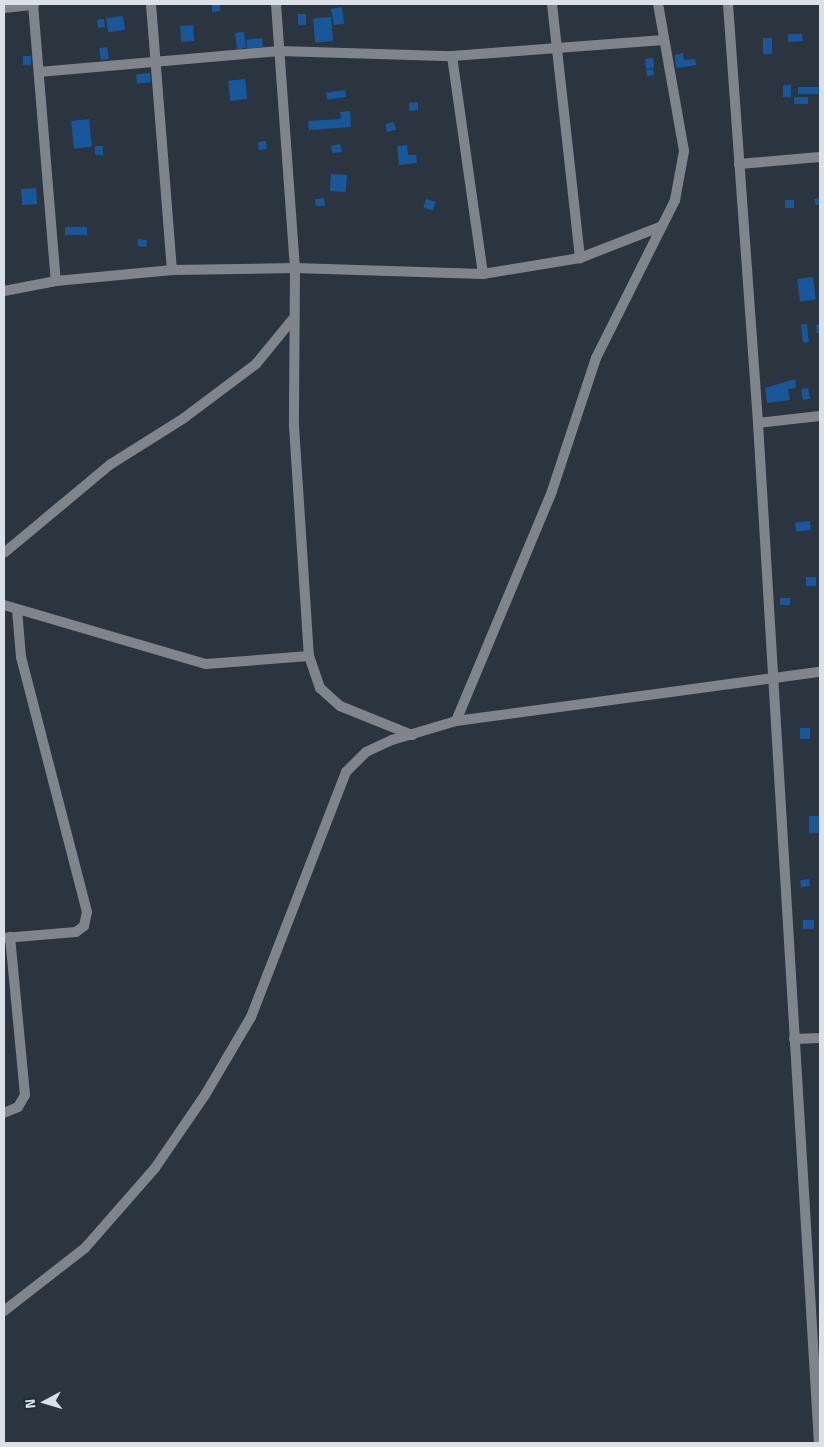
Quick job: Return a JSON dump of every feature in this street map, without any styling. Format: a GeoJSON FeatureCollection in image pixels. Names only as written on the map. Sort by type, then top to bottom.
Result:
{"type":"FeatureCollection","features":[{"type":"Feature","properties":{"kind":"street"},"geometry":{"type":"LineString","coordinates":[[151,4],[172,270]]}},
{"type":"Feature","properties":{"kind":"street"},"geometry":{"type":"LineString","coordinates":[[276,4],[295,268],[292,320],[309,656],[320,688],[340,706],[412,735]]}},
{"type":"Feature","properties":{"kind":"street"},"geometry":{"type":"LineString","coordinates":[[552,4],[555,51],[580,258]]}},
{"type":"Feature","properties":{"kind":"street"},"geometry":{"type":"LineString","coordinates":[[456,721],[552,491],[596,358],[674,200],[684,151],[658,4]]}},
{"type":"Feature","properties":{"kind":"street"},"geometry":{"type":"LineString","coordinates":[[728,4],[758,422],[771,678],[794,1039],[817,1321],[819,1443]]}},
{"type":"Feature","properties":{"kind":"street"},"geometry":{"type":"LineString","coordinates":[[4,8],[34,5],[56,281]]}},
{"type":"Feature","properties":{"kind":"street"},"geometry":{"type":"LineString","coordinates":[[39,72],[279,51],[452,56],[555,51],[663,40]]}},
{"type":"Feature","properties":{"kind":"street"},"geometry":{"type":"LineString","coordinates":[[452,56],[483,274]]}},
{"type":"Feature","properties":{"kind":"street"},"geometry":{"type":"LineString","coordinates":[[740,164],[820,157]]}},
{"type":"Feature","properties":{"kind":"street"},"geometry":{"type":"LineString","coordinates":[[4,291],[56,281],[172,270],[295,268],[483,274],[580,258],[662,226]]}},
{"type":"Feature","properties":{"kind":"street"},"geometry":{"type":"LineString","coordinates":[[4,554],[111,464],[184,418],[256,364],[292,320]]}},
{"type":"Feature","properties":{"kind":"street"},"geometry":{"type":"LineString","coordinates":[[758,422],[820,416]]}},
{"type":"Feature","properties":{"kind":"street"},"geometry":{"type":"LineString","coordinates":[[4,605],[206,664],[309,656]]}},
{"type":"Feature","properties":{"kind":"street"},"geometry":{"type":"LineString","coordinates":[[4,1113],[18,1107],[25,1095],[7,938],[76,932],[84,926],[87,912],[21,657],[17,610]]}},
{"type":"Feature","properties":{"kind":"street"},"geometry":{"type":"LineString","coordinates":[[4,1311],[85,1248],[155,1168],[251,1018],[346,772],[366,752],[456,721],[820,672]]}},
{"type":"Feature","properties":{"kind":"street"},"geometry":{"type":"LineString","coordinates":[[794,1039],[820,1038]]}},
{"type":"Feature","properties":{"kind":"building"},"geometry":{"type":"Polygon","coordinates":[[[212,5],[220,5],[220,11],[212,12],[212,5]]]}},
{"type":"Feature","properties":{"kind":"building"},"geometry":{"type":"Polygon","coordinates":[[[342,7],[344,24],[334,25],[331,9],[342,7]]]}},
{"type":"Feature","properties":{"kind":"building"},"geometry":{"type":"Polygon","coordinates":[[[298,14],[306,14],[306,25],[298,25],[298,14]]]}},
{"type":"Feature","properties":{"kind":"building"},"geometry":{"type":"Polygon","coordinates":[[[123,16],[125,30],[108,32],[106,18],[123,16]]]}},
{"type":"Feature","properties":{"kind":"building"},"geometry":{"type":"Polygon","coordinates":[[[331,17],[333,41],[315,42],[313,19],[331,17]]]}},
{"type":"Feature","properties":{"kind":"building"},"geometry":{"type":"Polygon","coordinates":[[[104,19],[105,27],[98,28],[97,20],[104,19]]]}},
{"type":"Feature","properties":{"kind":"building"},"geometry":{"type":"Polygon","coordinates":[[[193,25],[194,41],[181,42],[180,26],[193,25]]]}},
{"type":"Feature","properties":{"kind":"building"},"geometry":{"type":"Polygon","coordinates":[[[244,32],[246,48],[237,49],[235,33],[244,32]]]}},
{"type":"Feature","properties":{"kind":"building"},"geometry":{"type":"Polygon","coordinates":[[[788,34],[802,34],[803,41],[788,42],[788,34]]]}},
{"type":"Feature","properties":{"kind":"building"},"geometry":{"type":"Polygon","coordinates":[[[262,38],[263,47],[247,49],[246,40],[262,38]]]}},
{"type":"Feature","properties":{"kind":"building"},"geometry":{"type":"Polygon","coordinates":[[[763,38],[772,38],[772,54],[763,54],[763,38]]]}},
{"type":"Feature","properties":{"kind":"building"},"geometry":{"type":"Polygon","coordinates":[[[107,47],[109,59],[101,60],[99,48],[107,47]]]}},
{"type":"Feature","properties":{"kind":"building"},"geometry":{"type":"Polygon","coordinates":[[[683,53],[684,60],[695,59],[696,65],[676,68],[675,55],[683,53]]]}},
{"type":"Feature","properties":{"kind":"building"},"geometry":{"type":"Polygon","coordinates":[[[23,56],[31,56],[31,65],[23,65],[23,56]]]}},
{"type":"Feature","properties":{"kind":"building"},"geometry":{"type":"Polygon","coordinates":[[[653,58],[654,68],[646,69],[645,59],[653,58]]]}},
{"type":"Feature","properties":{"kind":"building"},"geometry":{"type":"Polygon","coordinates":[[[653,69],[654,75],[647,76],[646,70],[653,69]]]}},
{"type":"Feature","properties":{"kind":"building"},"geometry":{"type":"Polygon","coordinates":[[[150,73],[151,82],[137,83],[136,74],[150,73]]]}},
{"type":"Feature","properties":{"kind":"building"},"geometry":{"type":"Polygon","coordinates":[[[245,79],[247,99],[230,101],[228,81],[245,79]]]}},
{"type":"Feature","properties":{"kind":"building"},"geometry":{"type":"Polygon","coordinates":[[[783,85],[791,85],[791,97],[783,97],[783,85]]]}},
{"type":"Feature","properties":{"kind":"building"},"geometry":{"type":"Polygon","coordinates":[[[798,87],[820,87],[820,94],[798,94],[798,87]]]}},
{"type":"Feature","properties":{"kind":"building"},"geometry":{"type":"Polygon","coordinates":[[[345,90],[346,97],[327,100],[326,93],[345,90]]]}},
{"type":"Feature","properties":{"kind":"building"},"geometry":{"type":"Polygon","coordinates":[[[794,97],[808,97],[808,104],[794,104],[794,97]]]}},
{"type":"Feature","properties":{"kind":"building"},"geometry":{"type":"Polygon","coordinates":[[[418,102],[418,110],[409,111],[409,103],[418,102]]]}},
{"type":"Feature","properties":{"kind":"building"},"geometry":{"type":"Polygon","coordinates":[[[350,111],[351,127],[309,130],[308,121],[341,119],[340,112],[350,111]]]}},
{"type":"Feature","properties":{"kind":"building"},"geometry":{"type":"Polygon","coordinates":[[[89,119],[92,147],[74,149],[71,121],[89,119]]]}},
{"type":"Feature","properties":{"kind":"building"},"geometry":{"type":"Polygon","coordinates":[[[394,122],[396,130],[387,132],[385,124],[394,122]]]}},
{"type":"Feature","properties":{"kind":"building"},"geometry":{"type":"Polygon","coordinates":[[[266,141],[267,149],[259,150],[258,142],[266,141]]]}},
{"type":"Feature","properties":{"kind":"building"},"geometry":{"type":"Polygon","coordinates":[[[340,144],[342,152],[332,153],[331,146],[340,144]]]}},
{"type":"Feature","properties":{"kind":"building"},"geometry":{"type":"Polygon","coordinates":[[[407,145],[408,155],[416,155],[417,163],[399,165],[397,146],[407,145]]]}},
{"type":"Feature","properties":{"kind":"building"},"geometry":{"type":"Polygon","coordinates":[[[95,146],[103,146],[103,155],[95,155],[95,146]]]}},
{"type":"Feature","properties":{"kind":"building"},"geometry":{"type":"Polygon","coordinates":[[[331,174],[347,175],[346,192],[330,191],[331,174]]]}},
{"type":"Feature","properties":{"kind":"building"},"geometry":{"type":"Polygon","coordinates":[[[36,188],[37,204],[22,205],[21,189],[36,188]]]}},
{"type":"Feature","properties":{"kind":"building"},"geometry":{"type":"Polygon","coordinates":[[[324,198],[325,206],[316,206],[315,199],[324,198]]]}},
{"type":"Feature","properties":{"kind":"building"},"geometry":{"type":"Polygon","coordinates":[[[820,198],[820,204],[816,205],[814,199],[820,198]]]}},
{"type":"Feature","properties":{"kind":"building"},"geometry":{"type":"Polygon","coordinates":[[[426,199],[436,202],[433,211],[423,208],[426,199]]]}},
{"type":"Feature","properties":{"kind":"building"},"geometry":{"type":"Polygon","coordinates":[[[785,200],[794,200],[794,208],[785,208],[785,200]]]}},
{"type":"Feature","properties":{"kind":"building"},"geometry":{"type":"Polygon","coordinates":[[[65,227],[87,227],[87,235],[65,235],[65,227]]]}},
{"type":"Feature","properties":{"kind":"building"},"geometry":{"type":"Polygon","coordinates":[[[138,239],[147,240],[146,247],[137,246],[138,239]]]}},
{"type":"Feature","properties":{"kind":"building"},"geometry":{"type":"Polygon","coordinates":[[[813,277],[816,300],[800,302],[797,279],[813,277]]]}},
{"type":"Feature","properties":{"kind":"building"},"geometry":{"type":"Polygon","coordinates":[[[807,324],[809,342],[803,343],[801,325],[807,324]]]}},
{"type":"Feature","properties":{"kind":"building"},"geometry":{"type":"Polygon","coordinates":[[[820,324],[820,333],[817,333],[816,325],[820,324]]]}},
{"type":"Feature","properties":{"kind":"building"},"geometry":{"type":"Polygon","coordinates":[[[795,379],[796,388],[788,389],[790,400],[767,403],[765,388],[795,379]]]}},
{"type":"Feature","properties":{"kind":"building"},"geometry":{"type":"Polygon","coordinates":[[[808,388],[810,399],[803,400],[801,389],[808,388]]]}},
{"type":"Feature","properties":{"kind":"building"},"geometry":{"type":"Polygon","coordinates":[[[810,521],[811,530],[796,532],[795,523],[810,521]]]}},
{"type":"Feature","properties":{"kind":"building"},"geometry":{"type":"Polygon","coordinates":[[[806,577],[816,577],[816,586],[806,586],[806,577]]]}},
{"type":"Feature","properties":{"kind":"building"},"geometry":{"type":"Polygon","coordinates":[[[780,598],[790,598],[790,605],[780,605],[780,598]]]}},
{"type":"Feature","properties":{"kind":"building"},"geometry":{"type":"Polygon","coordinates":[[[800,728],[810,728],[810,739],[800,739],[800,728]]]}},
{"type":"Feature","properties":{"kind":"building"},"geometry":{"type":"Polygon","coordinates":[[[809,816],[820,816],[820,833],[809,833],[809,816]]]}},
{"type":"Feature","properties":{"kind":"building"},"geometry":{"type":"Polygon","coordinates":[[[809,879],[810,886],[801,887],[800,880],[809,879]]]}},
{"type":"Feature","properties":{"kind":"building"},"geometry":{"type":"Polygon","coordinates":[[[803,920],[814,920],[814,929],[803,929],[803,920]]]}}]}
